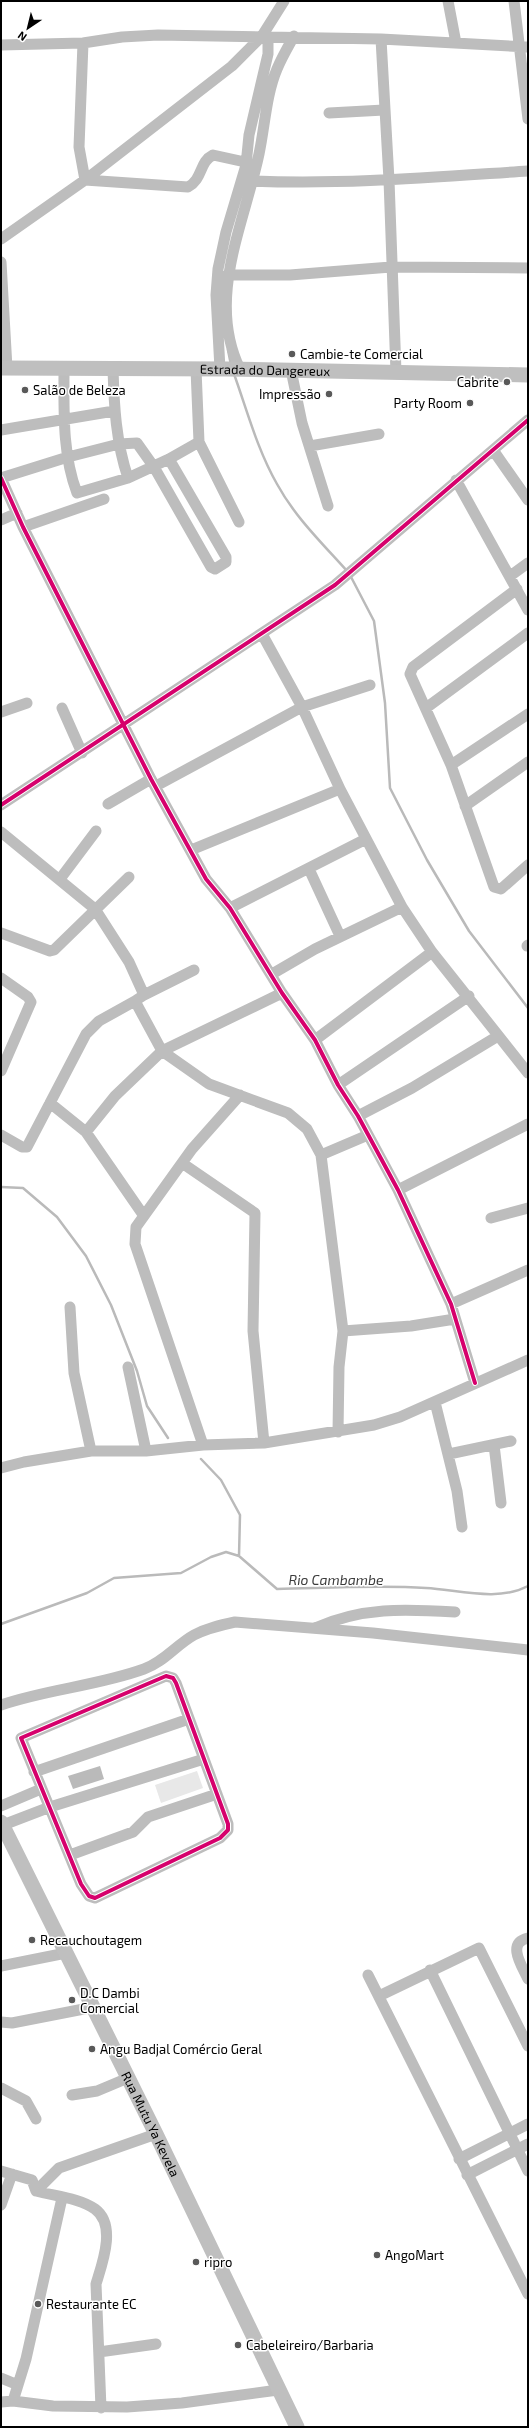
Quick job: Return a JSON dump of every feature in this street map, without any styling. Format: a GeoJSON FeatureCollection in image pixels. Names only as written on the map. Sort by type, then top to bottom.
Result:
{"type":"FeatureCollection","features":[{"type":"Feature","properties":{"kind":"main road","name":"Estrada do Dangereux"},"geometry":{"type":"LineString","coordinates":[[4,368],[232,369],[528,375]]}},
{"type":"Feature","properties":{"kind":"main road","name":"Rua Mutu Ya Kevela"},"geometry":{"type":"LineString","coordinates":[[2,1824],[94,2007],[297,2427]]}},
{"type":"Feature","properties":{"kind":"street"},"geometry":{"type":"LineString","coordinates":[[1,239],[85,180],[140,135],[204,89],[232,66],[265,36],[284,1]]}},
{"type":"Feature","properties":{"kind":"street"},"geometry":{"type":"LineString","coordinates":[[448,1],[456,43]]}},
{"type":"Feature","properties":{"kind":"street"},"geometry":{"type":"LineString","coordinates":[[514,1],[524,46],[528,119]]}},
{"type":"Feature","properties":{"kind":"street"},"geometry":{"type":"LineString","coordinates":[[1,45],[83,43],[122,37],[158,35],[294,36],[524,46]]}},
{"type":"Feature","properties":{"kind":"street"},"geometry":{"type":"LineString","coordinates":[[232,369],[216,295],[218,269],[226,232],[245,162],[268,54],[265,36]]}},
{"type":"Feature","properties":{"kind":"street"},"geometry":{"type":"LineString","coordinates":[[232,369],[232,352],[227,332],[227,275],[250,181],[258,155],[276,69],[294,36]]}},
{"type":"Feature","properties":{"kind":"street"},"geometry":{"type":"LineString","coordinates":[[381,39],[389,180],[396,372]]}},
{"type":"Feature","properties":{"kind":"street"},"geometry":{"type":"LineString","coordinates":[[83,43],[79,147],[85,180]]}},
{"type":"Feature","properties":{"kind":"street"},"geometry":{"type":"LineString","coordinates":[[329,113],[384,110]]}},
{"type":"Feature","properties":{"kind":"street"},"geometry":{"type":"LineString","coordinates":[[85,180],[188,187],[198,180],[206,159],[213,155],[245,162]]}},
{"type":"Feature","properties":{"kind":"street"},"geometry":{"type":"LineString","coordinates":[[250,181],[293,183],[389,180],[528,171]]}},
{"type":"Feature","properties":{"kind":"street"},"geometry":{"type":"LineString","coordinates":[[1,262],[4,368]]}},
{"type":"Feature","properties":{"kind":"street"},"geometry":{"type":"LineString","coordinates":[[227,275],[290,275],[391,267],[528,268]]}},
{"type":"Feature","properties":{"kind":"street"},"geometry":{"type":"LineString","coordinates":[[64,368],[64,419],[68,456],[77,493],[128,478],[169,459],[199,442]]}},
{"type":"Feature","properties":{"kind":"street"},"geometry":{"type":"LineString","coordinates":[[113,368],[114,411],[119,444],[128,478]]}},
{"type":"Feature","properties":{"kind":"street"},"geometry":{"type":"LineString","coordinates":[[196,369],[199,442],[239,522]]}},
{"type":"Feature","properties":{"kind":"street"},"geometry":{"type":"LineString","coordinates":[[291,370],[302,423],[328,506]]}},
{"type":"Feature","properties":{"kind":"street"},"geometry":{"type":"LineString","coordinates":[[1,430],[114,411]]}},
{"type":"Feature","properties":{"kind":"street"},"geometry":{"type":"LineString","coordinates":[[1,805],[335,585],[528,420]]}},
{"type":"Feature","properties":{"kind":"street"},"geometry":{"type":"LineString","coordinates":[[310,446],[379,434]]}},
{"type":"Feature","properties":{"kind":"street"},"geometry":{"type":"LineString","coordinates":[[169,459],[226,557],[226,562],[215,569],[211,567],[154,466],[137,443],[119,444],[68,456],[1,478],[23,527],[125,724],[153,783],[206,879],[230,908],[272,974],[282,993],[315,1040],[338,1085],[358,1116],[398,1190],[451,1304],[475,1383]]}},
{"type":"Feature","properties":{"kind":"street"},"geometry":{"type":"LineString","coordinates":[[494,450],[528,500]]}},
{"type":"Feature","properties":{"kind":"street"},"geometry":{"type":"LineString","coordinates":[[456,480],[528,610]]}},
{"type":"Feature","properties":{"kind":"street"},"geometry":{"type":"LineString","coordinates":[[23,527],[104,499]]}},
{"type":"Feature","properties":{"kind":"street"},"geometry":{"type":"LineString","coordinates":[[1,520],[18,513]]}},
{"type":"Feature","properties":{"kind":"street"},"geometry":{"type":"LineString","coordinates":[[510,576],[528,563]]}},
{"type":"Feature","properties":{"kind":"street"},"geometry":{"type":"LineString","coordinates":[[517,589],[410,670],[450,765],[494,887],[501,889],[528,865]]}},
{"type":"Feature","properties":{"kind":"street"},"geometry":{"type":"LineString","coordinates":[[426,708],[528,633]]}},
{"type":"Feature","properties":{"kind":"street"},"geometry":{"type":"LineString","coordinates":[[262,634],[302,707],[340,789],[402,906],[432,952],[469,996],[498,1036],[528,1073]]}},
{"type":"Feature","properties":{"kind":"street"},"geometry":{"type":"LineString","coordinates":[[108,804],[153,783],[302,707],[370,685]]}},
{"type":"Feature","properties":{"kind":"street"},"geometry":{"type":"LineString","coordinates":[[1,712],[27,703]]}},
{"type":"Feature","properties":{"kind":"street"},"geometry":{"type":"LineString","coordinates":[[62,708],[82,753]]}},
{"type":"Feature","properties":{"kind":"street"},"geometry":{"type":"LineString","coordinates":[[450,765],[528,714]]}},
{"type":"Feature","properties":{"kind":"street"},"geometry":{"type":"LineString","coordinates":[[465,806],[528,762]]}},
{"type":"Feature","properties":{"kind":"street"},"geometry":{"type":"LineString","coordinates":[[191,850],[340,789]]}},
{"type":"Feature","properties":{"kind":"street"},"geometry":{"type":"LineString","coordinates":[[60,879],[96,831]]}},
{"type":"Feature","properties":{"kind":"street"},"geometry":{"type":"LineString","coordinates":[[1,832],[95,909],[129,962],[140,998],[162,1051],[209,1084],[288,1113],[307,1129],[321,1154],[343,1331],[339,1367],[338,1432]]}},
{"type":"Feature","properties":{"kind":"street"},"geometry":{"type":"LineString","coordinates":[[230,908],[366,839]]}},
{"type":"Feature","properties":{"kind":"street"},"geometry":{"type":"LineString","coordinates":[[309,869],[340,936]]}},
{"type":"Feature","properties":{"kind":"street"},"geometry":{"type":"LineString","coordinates":[[1,933],[50,951],[54,950],[129,877]]}},
{"type":"Feature","properties":{"kind":"street"},"geometry":{"type":"LineString","coordinates":[[272,974],[340,936],[402,906]]}},
{"type":"Feature","properties":{"kind":"street"},"geometry":{"type":"LineString","coordinates":[[315,1040],[432,952]]}},
{"type":"Feature","properties":{"kind":"street"},"geometry":{"type":"LineString","coordinates":[[1,1135],[22,1147],[27,1147],[86,1034],[99,1021],[194,970]]}},
{"type":"Feature","properties":{"kind":"street"},"geometry":{"type":"LineString","coordinates":[[1,978],[28,996],[31,1002],[1,1071]]}},
{"type":"Feature","properties":{"kind":"street"},"geometry":{"type":"LineString","coordinates":[[86,1132],[115,1096],[162,1051],[282,993]]}},
{"type":"Feature","properties":{"kind":"street"},"geometry":{"type":"LineString","coordinates":[[338,1085],[469,996]]}},
{"type":"Feature","properties":{"kind":"street"},"geometry":{"type":"LineString","coordinates":[[358,1116],[412,1088],[498,1036]]}},
{"type":"Feature","properties":{"kind":"street"},"geometry":{"type":"LineString","coordinates":[[203,1445],[135,1244],[136,1227],[182,1163],[240,1095]]}},
{"type":"Feature","properties":{"kind":"street"},"geometry":{"type":"LineString","coordinates":[[50,1103],[86,1132],[144,1216]]}},
{"type":"Feature","properties":{"kind":"street"},"geometry":{"type":"LineString","coordinates":[[398,1190],[528,1124]]}},
{"type":"Feature","properties":{"kind":"street"},"geometry":{"type":"LineString","coordinates":[[321,1154],[368,1134]]}},
{"type":"Feature","properties":{"kind":"street"},"geometry":{"type":"LineString","coordinates":[[182,1163],[255,1213],[253,1331],[264,1442]]}},
{"type":"Feature","properties":{"kind":"street"},"geometry":{"type":"LineString","coordinates":[[491,1218],[528,1208]]}},
{"type":"Feature","properties":{"kind":"street"},"geometry":{"type":"LineString","coordinates":[[451,1304],[528,1270]]}},
{"type":"Feature","properties":{"kind":"street"},"geometry":{"type":"LineString","coordinates":[[70,1308],[74,1373],[91,1451]]}},
{"type":"Feature","properties":{"kind":"street"},"geometry":{"type":"LineString","coordinates":[[343,1331],[411,1326],[455,1319]]}},
{"type":"Feature","properties":{"kind":"street"},"geometry":{"type":"LineString","coordinates":[[1,1468],[24,1462],[91,1451],[146,1451],[203,1445],[264,1442],[338,1432],[394,1419],[528,1360]]}},
{"type":"Feature","properties":{"kind":"street"},"geometry":{"type":"LineString","coordinates":[[128,1367],[146,1451]]}},
{"type":"Feature","properties":{"kind":"street"},"geometry":{"type":"LineString","coordinates":[[435,1402],[449,1454],[462,1527]]}},
{"type":"Feature","properties":{"kind":"street"},"geometry":{"type":"LineString","coordinates":[[449,1454],[494,1446],[511,1441]]}},
{"type":"Feature","properties":{"kind":"street"},"geometry":{"type":"LineString","coordinates":[[494,1446],[501,1503]]}},
{"type":"Feature","properties":{"kind":"street"},"geometry":{"type":"LineString","coordinates":[[313,1629],[328,1622],[367,1612],[399,1608],[455,1612]]}},
{"type":"Feature","properties":{"kind":"street"},"geometry":{"type":"LineString","coordinates":[[1,1706],[44,1692],[143,1669],[169,1656],[193,1636],[212,1627],[235,1622],[252,1622],[313,1629],[373,1633],[528,1650]]}},
{"type":"Feature","properties":{"kind":"street"},"geometry":{"type":"LineString","coordinates":[[160,1677],[173,1678],[204,1759],[228,1824],[228,1830],[225,1835],[99,1898],[89,1896],[85,1891],[21,1739],[22,1736],[160,1677]]}},
{"type":"Feature","properties":{"kind":"street"},"geometry":{"type":"LineString","coordinates":[[34,1772],[189,1719]]}},
{"type":"Feature","properties":{"kind":"street"},"geometry":{"type":"LineString","coordinates":[[2,1824],[50,1807],[204,1759]]}},
{"type":"Feature","properties":{"kind":"street"},"geometry":{"type":"LineString","coordinates":[[1,1806],[41,1789]]}},
{"type":"Feature","properties":{"kind":"street"},"geometry":{"type":"LineString","coordinates":[[70,1855],[133,1832],[148,1816],[217,1794]]}},
{"type":"Feature","properties":{"kind":"street"},"geometry":{"type":"LineString","coordinates":[[528,1938],[520,1941],[517,1946],[517,1958],[528,1979]]}},
{"type":"Feature","properties":{"kind":"street"},"geometry":{"type":"LineString","coordinates":[[379,1996],[476,1948],[481,1949],[528,2046]]}},
{"type":"Feature","properties":{"kind":"street"},"geometry":{"type":"LineString","coordinates":[[1,1966],[66,1953]]}},
{"type":"Feature","properties":{"kind":"street"},"geometry":{"type":"LineString","coordinates":[[430,1970],[528,2171]]}},
{"type":"Feature","properties":{"kind":"street"},"geometry":{"type":"LineString","coordinates":[[368,1975],[528,2294]]}},
{"type":"Feature","properties":{"kind":"street"},"geometry":{"type":"LineString","coordinates":[[1,2022],[12,2023],[94,2007]]}},
{"type":"Feature","properties":{"kind":"street"},"geometry":{"type":"LineString","coordinates":[[72,2095],[97,2091],[128,2078]]}},
{"type":"Feature","properties":{"kind":"street"},"geometry":{"type":"LineString","coordinates":[[1,2088],[26,2101],[36,2119]]}},
{"type":"Feature","properties":{"kind":"street"},"geometry":{"type":"LineString","coordinates":[[459,2159],[528,2124]]}},
{"type":"Feature","properties":{"kind":"street"},"geometry":{"type":"LineString","coordinates":[[36,2191],[59,2168],[156,2134]]}},
{"type":"Feature","properties":{"kind":"street"},"geometry":{"type":"LineString","coordinates":[[467,2175],[528,2144]]}},
{"type":"Feature","properties":{"kind":"street"},"geometry":{"type":"LineString","coordinates":[[1,2171],[32,2180],[36,2191]]}},
{"type":"Feature","properties":{"kind":"street"},"geometry":{"type":"LineString","coordinates":[[1,2205],[12,2174]]}},
{"type":"Feature","properties":{"kind":"street"},"geometry":{"type":"LineString","coordinates":[[36,2191],[79,2202],[96,2210],[106,2229],[102,2266],[96,2284],[100,2352],[101,2408]]}},
{"type":"Feature","properties":{"kind":"street"},"geometry":{"type":"LineString","coordinates":[[13,2401],[62,2198]]}},
{"type":"Feature","properties":{"kind":"street"},"geometry":{"type":"LineString","coordinates":[[100,2352],[156,2344]]}},
{"type":"Feature","properties":{"kind":"street"},"geometry":{"type":"LineString","coordinates":[[1,2378],[18,2385]]}},
{"type":"Feature","properties":{"kind":"street"},"geometry":{"type":"LineString","coordinates":[[1,2402],[13,2401],[53,2406],[101,2408],[182,2403],[278,2390]]}},
{"type":"Feature","properties":{"kind":"shaded area"},"geometry":{"type":"Polygon","coordinates":[[[100,1766],[104,1779],[73,1789],[68,1776],[100,1766]]]}},
{"type":"Feature","properties":{"kind":"shaded area"},"geometry":{"type":"Polygon","coordinates":[[[197,1771],[203,1788],[161,1803],[155,1785],[197,1771]]]}},
{"type":"Feature","properties":{"kind":"waterway"},"geometry":{"type":"LineString","coordinates":[[228,350],[231,365]]}},
{"type":"Feature","properties":{"kind":"waterway"},"geometry":{"type":"LineString","coordinates":[[234,374],[258,443],[277,484],[300,519],[347,571]]}},
{"type":"Feature","properties":{"kind":"waterway"},"geometry":{"type":"LineString","coordinates":[[350,575],[374,621],[385,703],[390,788],[427,860],[469,931],[528,1008]]}},
{"type":"Feature","properties":{"kind":"waterway"},"geometry":{"type":"LineString","coordinates":[[1,1187],[23,1188],[57,1217],[86,1256],[111,1305],[137,1371],[147,1406],[168,1438]]}},
{"type":"Feature","properties":{"kind":"waterway"},"geometry":{"type":"LineString","coordinates":[[201,1459],[221,1480],[240,1515],[239,1556]]}},
{"type":"Feature","properties":{"kind":"waterway","name":"Rio Cambambe"},"geometry":{"type":"LineString","coordinates":[[1,1624],[87,1593],[114,1578],[181,1573],[211,1557],[226,1552],[239,1556],[277,1589],[408,1587],[491,1594],[516,1591],[528,1586]]}},
{"type":"Feature","properties":{"kind":"cycle path"},"geometry":{"type":"LineString","coordinates":[[1,805],[335,585],[528,420]]}},
{"type":"Feature","properties":{"kind":"cycle path"},"geometry":{"type":"LineString","coordinates":[[1,478],[23,527],[151,779],[206,879],[230,908],[282,993],[315,1040],[338,1085],[358,1116],[398,1190],[451,1304],[475,1383]]}},
{"type":"Feature","properties":{"kind":"cycle path"},"geometry":{"type":"LineString","coordinates":[[166,1676],[173,1678],[176,1683],[228,1824],[228,1830],[220,1838],[95,1898],[89,1896],[81,1884],[21,1738],[166,1676]]}},
{"type":"Feature","properties":{"kind":"place","name":"Cambie-te Comercial"},"geometry":{"type":"Point","coordinates":[292,354]}},
{"type":"Feature","properties":{"kind":"place","name":"Cabrite"},"geometry":{"type":"Point","coordinates":[507,382]}},
{"type":"Feature","properties":{"kind":"place","name":"Salão de Beleza"},"geometry":{"type":"Point","coordinates":[25,390]}},
{"type":"Feature","properties":{"kind":"place","name":"Impressão"},"geometry":{"type":"Point","coordinates":[329,394]}},
{"type":"Feature","properties":{"kind":"place","name":"Party Room"},"geometry":{"type":"Point","coordinates":[470,403]}},
{"type":"Feature","properties":{"kind":"place","name":"Recauchoutagem"},"geometry":{"type":"Point","coordinates":[32,1940]}},
{"type":"Feature","properties":{"kind":"place","name":"D.C Dambi Comercial"},"geometry":{"type":"Point","coordinates":[72,2000]}},
{"type":"Feature","properties":{"kind":"place","name":"Angu Badjal Comércio Geral"},"geometry":{"type":"Point","coordinates":[92,2049]}},
{"type":"Feature","properties":{"kind":"place","name":"AngoMart"},"geometry":{"type":"Point","coordinates":[377,2255]}},
{"type":"Feature","properties":{"kind":"place","name":"ripro"},"geometry":{"type":"Point","coordinates":[196,2262]}},
{"type":"Feature","properties":{"kind":"place","name":"Restaurante EC"},"geometry":{"type":"Point","coordinates":[38,2304]}},
{"type":"Feature","properties":{"kind":"place","name":"Cabeleireiro/Barbaria"},"geometry":{"type":"Point","coordinates":[238,2345]}}]}
